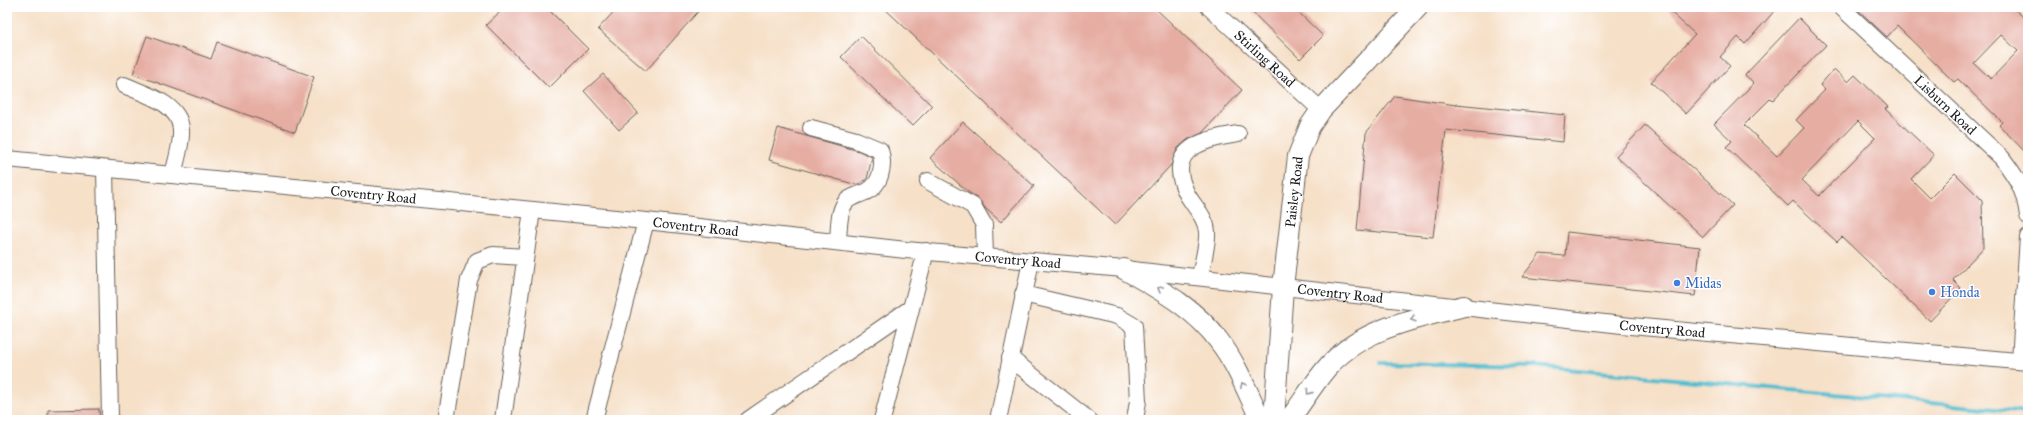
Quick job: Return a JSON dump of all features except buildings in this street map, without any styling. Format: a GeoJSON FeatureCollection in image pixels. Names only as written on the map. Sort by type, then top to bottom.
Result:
{"type":"FeatureCollection","features":[{"type":"Feature","properties":{"kind":"main road","name":"Paisley Road"},"geometry":{"type":"LineString","coordinates":[[1274,420],[1283,287],[1298,156],[1310,126],[1321,110],[1418,7]]}},
{"type":"Feature","properties":{"kind":"main road"},"geometry":{"type":"LineString","coordinates":[[1124,268],[1175,298],[1205,323],[1220,342],[1231,360],[1261,420]]}},
{"type":"Feature","properties":{"kind":"main road"},"geometry":{"type":"LineString","coordinates":[[1289,420],[1325,370],[1348,349],[1366,336],[1390,326],[1464,306]]}},
{"type":"Feature","properties":{"kind":"street","name":"Stirling Road"},"geometry":{"type":"LineString","coordinates":[[1209,7],[1321,110]]}},
{"type":"Feature","properties":{"kind":"street","name":"Lisburn Road"},"geometry":{"type":"LineString","coordinates":[[1841,7],[2002,158],[2018,178],[2026,198],[2028,216]]}},
{"type":"Feature","properties":{"kind":"street"},"geometry":{"type":"LineString","coordinates":[[124,85],[165,104],[180,119],[182,131],[173,175]]}},
{"type":"Feature","properties":{"kind":"street"},"geometry":{"type":"LineString","coordinates":[[811,128],[856,140],[880,150],[883,160],[880,175],[875,187],[866,193],[851,197],[846,201],[842,208],[838,242]]}},
{"type":"Feature","properties":{"kind":"street"},"geometry":{"type":"LineString","coordinates":[[1200,277],[1207,232],[1201,213],[1186,192],[1180,164],[1187,151],[1195,144],[1212,138],[1238,134]]}},
{"type":"Feature","properties":{"kind":"street","name":"Coventry Road"},"geometry":{"type":"LineString","coordinates":[[7,159],[646,221],[926,251],[1124,268],[1631,326],[2024,362]]}},
{"type":"Feature","properties":{"kind":"street"},"geometry":{"type":"LineString","coordinates":[[105,169],[110,417]]}},
{"type":"Feature","properties":{"kind":"street"},"geometry":{"type":"LineString","coordinates":[[928,181],[973,206],[984,225],[985,256]]}},
{"type":"Feature","properties":{"kind":"street"},"geometry":{"type":"LineString","coordinates":[[503,420],[532,210]]}},
{"type":"Feature","properties":{"kind":"street"},"geometry":{"type":"LineString","coordinates":[[594,420],[646,221]]}},
{"type":"Feature","properties":{"kind":"street"},"geometry":{"type":"LineString","coordinates":[[2024,362],[2028,237]]}},
{"type":"Feature","properties":{"kind":"street"},"geometry":{"type":"LineString","coordinates":[[882,420],[926,251]]}},
{"type":"Feature","properties":{"kind":"street"},"geometry":{"type":"LineString","coordinates":[[446,420],[470,280],[477,261],[493,255],[525,257]]}},
{"type":"Feature","properties":{"kind":"street"},"geometry":{"type":"LineString","coordinates":[[998,420],[1030,261]]}},
{"type":"Feature","properties":{"kind":"street"},"geometry":{"type":"LineString","coordinates":[[1023,294],[1117,316],[1134,326],[1138,401],[1135,420]]}},
{"type":"Feature","properties":{"kind":"street"},"geometry":{"type":"LineString","coordinates":[[748,420],[911,308]]}},
{"type":"Feature","properties":{"kind":"street"},"geometry":{"type":"LineString","coordinates":[[1010,358],[1089,420]]}},
{"type":"Feature","properties":{"kind":"waterway"},"geometry":{"type":"LineString","coordinates":[[1381,363],[1535,366],[2028,412]]}},
{"type":"Feature","properties":{"kind":"place","name":"Midas"},"geometry":{"type":"Point","coordinates":[1677,283]}},
{"type":"Feature","properties":{"kind":"place","name":"Honda"},"geometry":{"type":"Point","coordinates":[1932,292]}}]}
